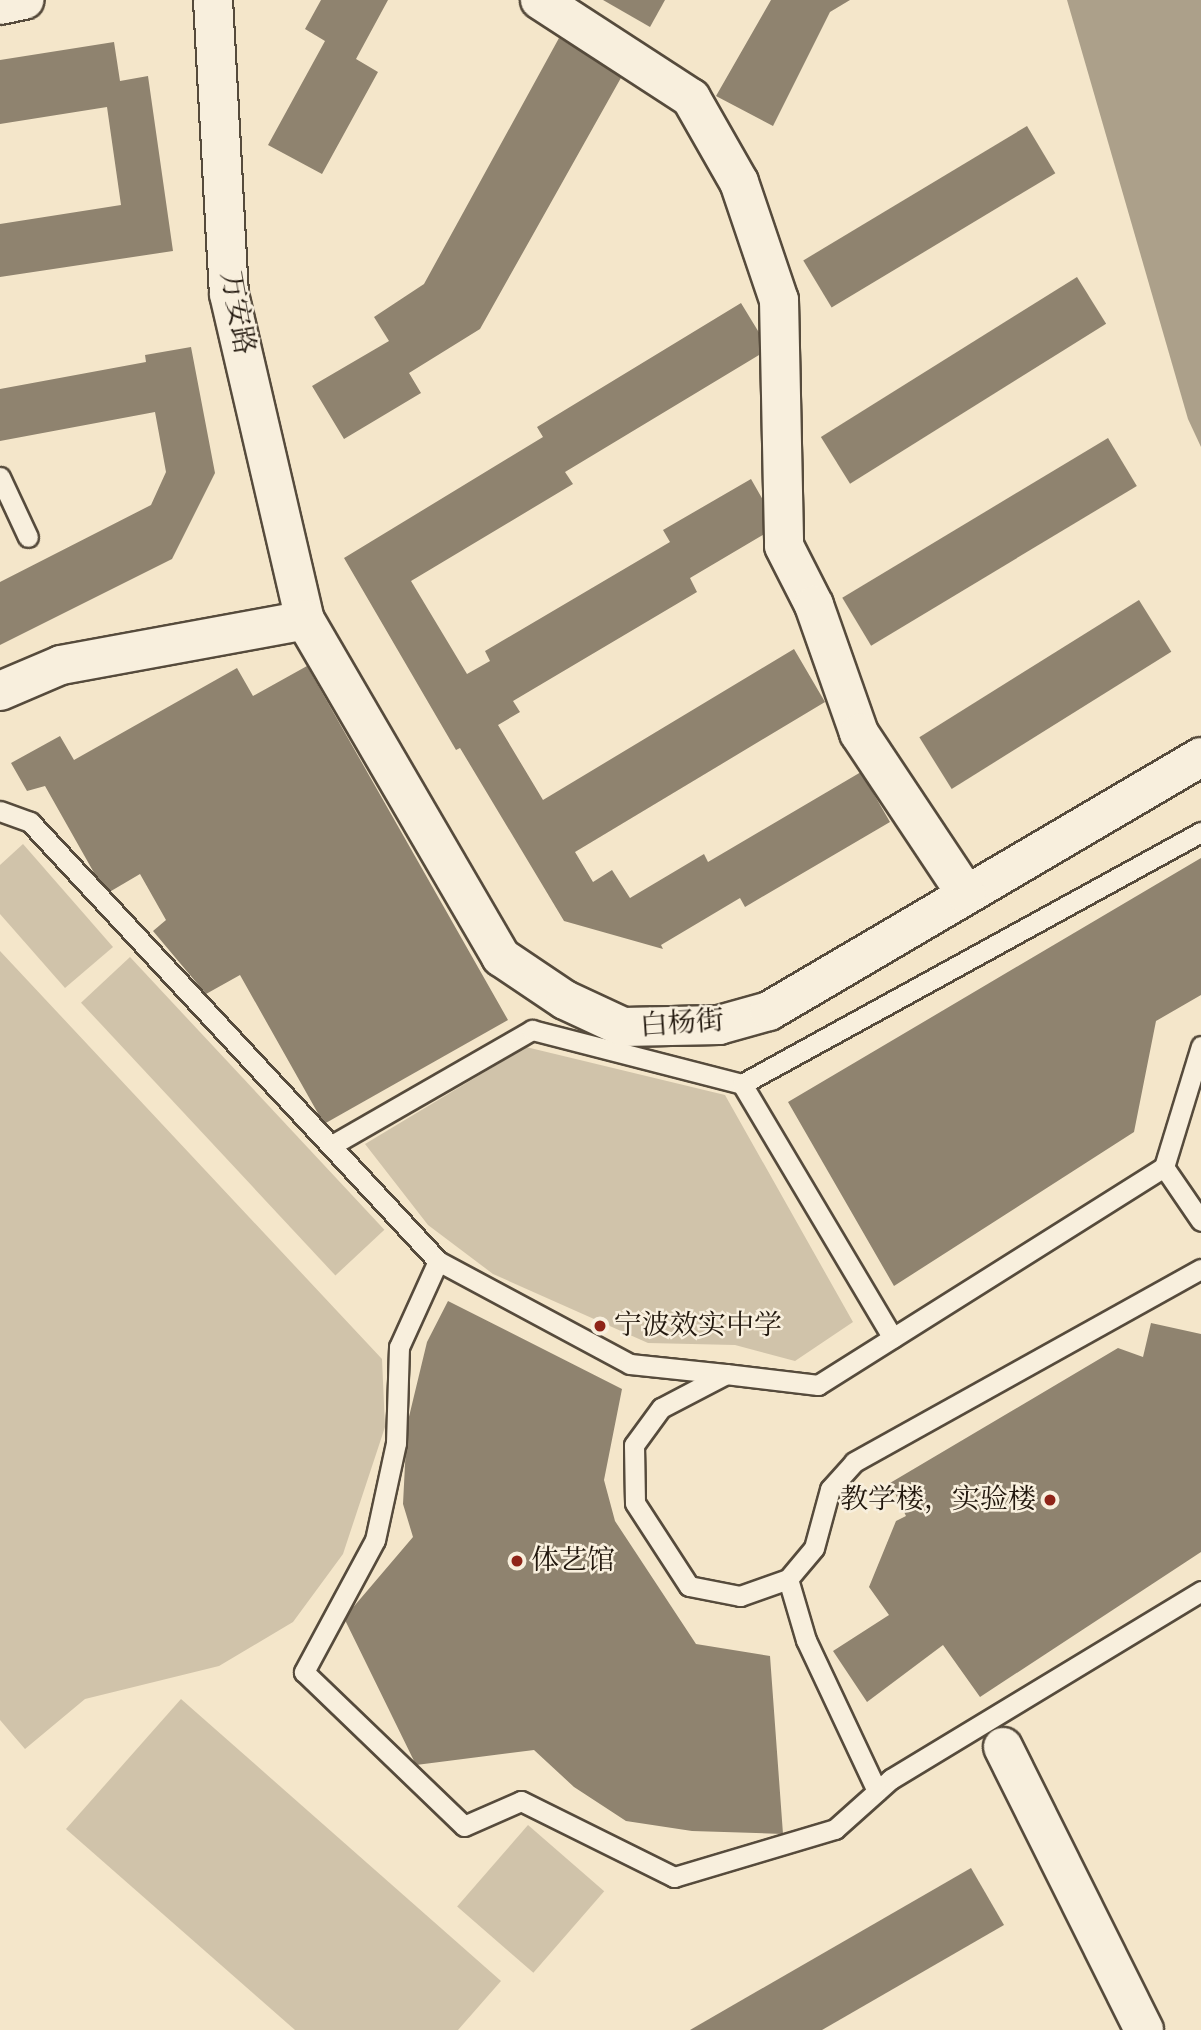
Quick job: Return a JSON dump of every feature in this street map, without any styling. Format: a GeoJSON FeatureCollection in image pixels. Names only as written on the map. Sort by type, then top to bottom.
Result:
{"type":"FeatureCollection","features":[{"type":"Feature","properties":{"kind":"street"},"geometry":{"type":"LineString","coordinates":[[0,5],[24,0]]}},
{"type":"Feature","properties":{"kind":"street","name":"万安路"},"geometry":{"type":"LineString","coordinates":[[213,0],[229,294],[305,620]]}},
{"type":"Feature","properties":{"kind":"street"},"geometry":{"type":"LineString","coordinates":[[540,0],[691,98],[739,182],[779,300],[785,546],[814,605],[859,733],[966,894]]}},
{"type":"Feature","properties":{"kind":"street"},"geometry":{"type":"LineString","coordinates":[[0,691],[61,665],[305,620]]}},
{"type":"Feature","properties":{"kind":"street","name":"白杨街"},"geometry":{"type":"LineString","coordinates":[[305,620],[500,957],[565,1000],[623,1027],[719,1025],[769,1011],[1201,757]]}},
{"type":"Feature","properties":{"kind":"street"},"geometry":{"type":"LineString","coordinates":[[1003,1747],[1144,2030]]}},
{"type":"Feature","properties":{"kind":"lane"},"geometry":{"type":"LineString","coordinates":[[0,477],[28,537]]}},
{"type":"Feature","properties":{"kind":"lane"},"geometry":{"type":"LineString","coordinates":[[0,811],[30,822],[438,1261],[630,1364],[818,1385],[1164,1167],[1201,1046]]}},
{"type":"Feature","properties":{"kind":"lane"},"geometry":{"type":"LineString","coordinates":[[332,1145],[532,1030],[742,1084],[1201,832]]}},
{"type":"Feature","properties":{"kind":"lane"},"geometry":{"type":"LineString","coordinates":[[742,1084],[893,1338]]}},
{"type":"Feature","properties":{"kind":"lane"},"geometry":{"type":"LineString","coordinates":[[1164,1167],[1201,1222]]}},
{"type":"Feature","properties":{"kind":"lane"},"geometry":{"type":"LineString","coordinates":[[438,1261],[399,1347],[396,1443],[375,1540],[304,1672],[464,1826],[522,1801],[674,1877],[835,1829],[891,1779],[1201,1591]]}},
{"type":"Feature","properties":{"kind":"lane"},"geometry":{"type":"LineString","coordinates":[[725,1374],[661,1408],[634,1445],[635,1503],[689,1586],[740,1596],[788,1579],[814,1548],[830,1489],[854,1462],[1201,1269]]}},
{"type":"Feature","properties":{"kind":"lane"},"geometry":{"type":"LineString","coordinates":[[788,1579],[806,1640],[877,1791]]}},
{"type":"Feature","properties":{"kind":"shaded area"},"geometry":{"type":"Polygon","coordinates":[[[1067,0],[1201,0],[1201,447],[1188,419],[1067,0]]]}},
{"type":"Feature","properties":{"kind":"shaded area"},"geometry":{"type":"Polygon","coordinates":[[[23,844],[113,947],[65,988],[0,914],[0,865],[23,844]]]}},
{"type":"Feature","properties":{"kind":"shaded area"},"geometry":{"type":"Polygon","coordinates":[[[0,951],[382,1359],[385,1427],[343,1554],[293,1622],[219,1666],[85,1699],[25,1749],[0,1720],[0,951]]]}},
{"type":"Feature","properties":{"kind":"shaded area"},"geometry":{"type":"Polygon","coordinates":[[[130,957],[384,1230],[335,1275],[81,1003],[130,957]]]}},
{"type":"Feature","properties":{"kind":"shaded area"},"geometry":{"type":"Polygon","coordinates":[[[526,1047],[725,1095],[853,1322],[795,1361],[735,1345],[648,1343],[493,1274],[428,1225],[365,1144],[526,1047]]]}},
{"type":"Feature","properties":{"kind":"shaded area"},"geometry":{"type":"Polygon","coordinates":[[[181,1699],[501,1981],[458,2030],[295,2030],[66,1829],[181,1699]]]}},
{"type":"Feature","properties":{"kind":"shaded area"},"geometry":{"type":"Polygon","coordinates":[[[528,1825],[604,1891],[533,1973],[457,1907],[528,1825]]]}},
{"type":"Feature","properties":{"kind":"building"},"geometry":{"type":"Polygon","coordinates":[[[321,0],[388,0],[356,59],[378,72],[322,174],[268,145],[325,41],[305,29],[321,0]]]}},
{"type":"Feature","properties":{"kind":"building"},"geometry":{"type":"Polygon","coordinates":[[[603,0],[665,0],[650,27],[603,0]]]}},
{"type":"Feature","properties":{"kind":"building"},"geometry":{"type":"Polygon","coordinates":[[[771,0],[850,0],[830,12],[773,126],[716,96],[771,0]]]}},
{"type":"Feature","properties":{"kind":"building"},"geometry":{"type":"Polygon","coordinates":[[[559,38],[622,76],[480,329],[409,373],[421,393],[344,439],[312,386],[389,341],[374,317],[424,284],[559,38]]]}},
{"type":"Feature","properties":{"kind":"building"},"geometry":{"type":"Polygon","coordinates":[[[114,42],[120,81],[148,76],[173,251],[0,277],[0,224],[121,205],[107,107],[0,124],[0,60],[114,42]]]}},
{"type":"Feature","properties":{"kind":"building"},"geometry":{"type":"Polygon","coordinates":[[[1027,126],[1055,173],[832,308],[803,260],[1027,126]]]}},
{"type":"Feature","properties":{"kind":"building"},"geometry":{"type":"Polygon","coordinates":[[[1077,277],[1106,324],[850,484],[821,437],[1077,277]]]}},
{"type":"Feature","properties":{"kind":"building"},"geometry":{"type":"Polygon","coordinates":[[[741,303],[769,349],[565,472],[573,484],[411,581],[467,674],[490,661],[485,651],[670,542],[663,530],[751,479],[778,526],[690,578],[697,592],[513,701],[520,712],[498,725],[543,800],[794,649],[825,702],[575,852],[593,882],[612,870],[630,898],[704,854],[708,862],[861,772],[890,822],[745,907],[740,898],[661,945],[663,949],[564,921],[460,748],[456,750],[344,558],[543,437],[537,427],[741,303]]]}},
{"type":"Feature","properties":{"kind":"building"},"geometry":{"type":"Polygon","coordinates":[[[191,347],[215,473],[172,559],[0,645],[0,582],[151,505],[166,472],[155,412],[0,441],[0,389],[146,362],[145,355],[191,347]]]}},
{"type":"Feature","properties":{"kind":"building"},"geometry":{"type":"Polygon","coordinates":[[[1108,438],[1137,486],[871,646],[842,598],[1108,438]]]}},
{"type":"Feature","properties":{"kind":"building"},"geometry":{"type":"Polygon","coordinates":[[[1139,600],[1171,652],[952,789],[919,737],[1139,600]]]}},
{"type":"Feature","properties":{"kind":"building"},"geometry":{"type":"Polygon","coordinates":[[[307,666],[508,1020],[324,1124],[240,975],[206,994],[153,931],[166,920],[140,874],[106,894],[45,786],[27,791],[11,763],[60,736],[74,760],[237,668],[253,696],[307,666]]]}},
{"type":"Feature","properties":{"kind":"building"},"geometry":{"type":"Polygon","coordinates":[[[1201,858],[1201,995],[1156,1021],[1134,1132],[894,1286],[788,1102],[1201,858]]]}},
{"type":"Feature","properties":{"kind":"building","name":"体艺馆"},"geometry":{"type":"Polygon","coordinates":[[[448,1301],[622,1389],[604,1480],[615,1521],[696,1644],[770,1656],[783,1834],[692,1831],[626,1821],[574,1787],[534,1750],[416,1765],[344,1618],[413,1537],[403,1504],[407,1425],[427,1342],[448,1301]]]}},
{"type":"Feature","properties":{"kind":"building","name":"教学楼，实验楼"},"geometry":{"type":"Polygon","coordinates":[[[1151,1323],[1201,1334],[1201,1552],[980,1697],[943,1645],[867,1702],[833,1651],[889,1615],[869,1587],[896,1521],[906,1516],[890,1483],[1118,1348],[1143,1357],[1151,1323]]]}},
{"type":"Feature","properties":{"kind":"building"},"geometry":{"type":"Polygon","coordinates":[[[971,1868],[1004,1925],[822,2030],[690,2030],[971,1868]]]}},
{"type":"Feature","properties":{"kind":"place","name":"宁波效实中学"},"geometry":{"type":"Point","coordinates":[600,1326]}},
{"type":"Feature","properties":{"kind":"place","name":"教学楼，实验楼"},"geometry":{"type":"Point","coordinates":[1050,1500]}},
{"type":"Feature","properties":{"kind":"place","name":"体艺馆"},"geometry":{"type":"Point","coordinates":[517,1561]}}]}
